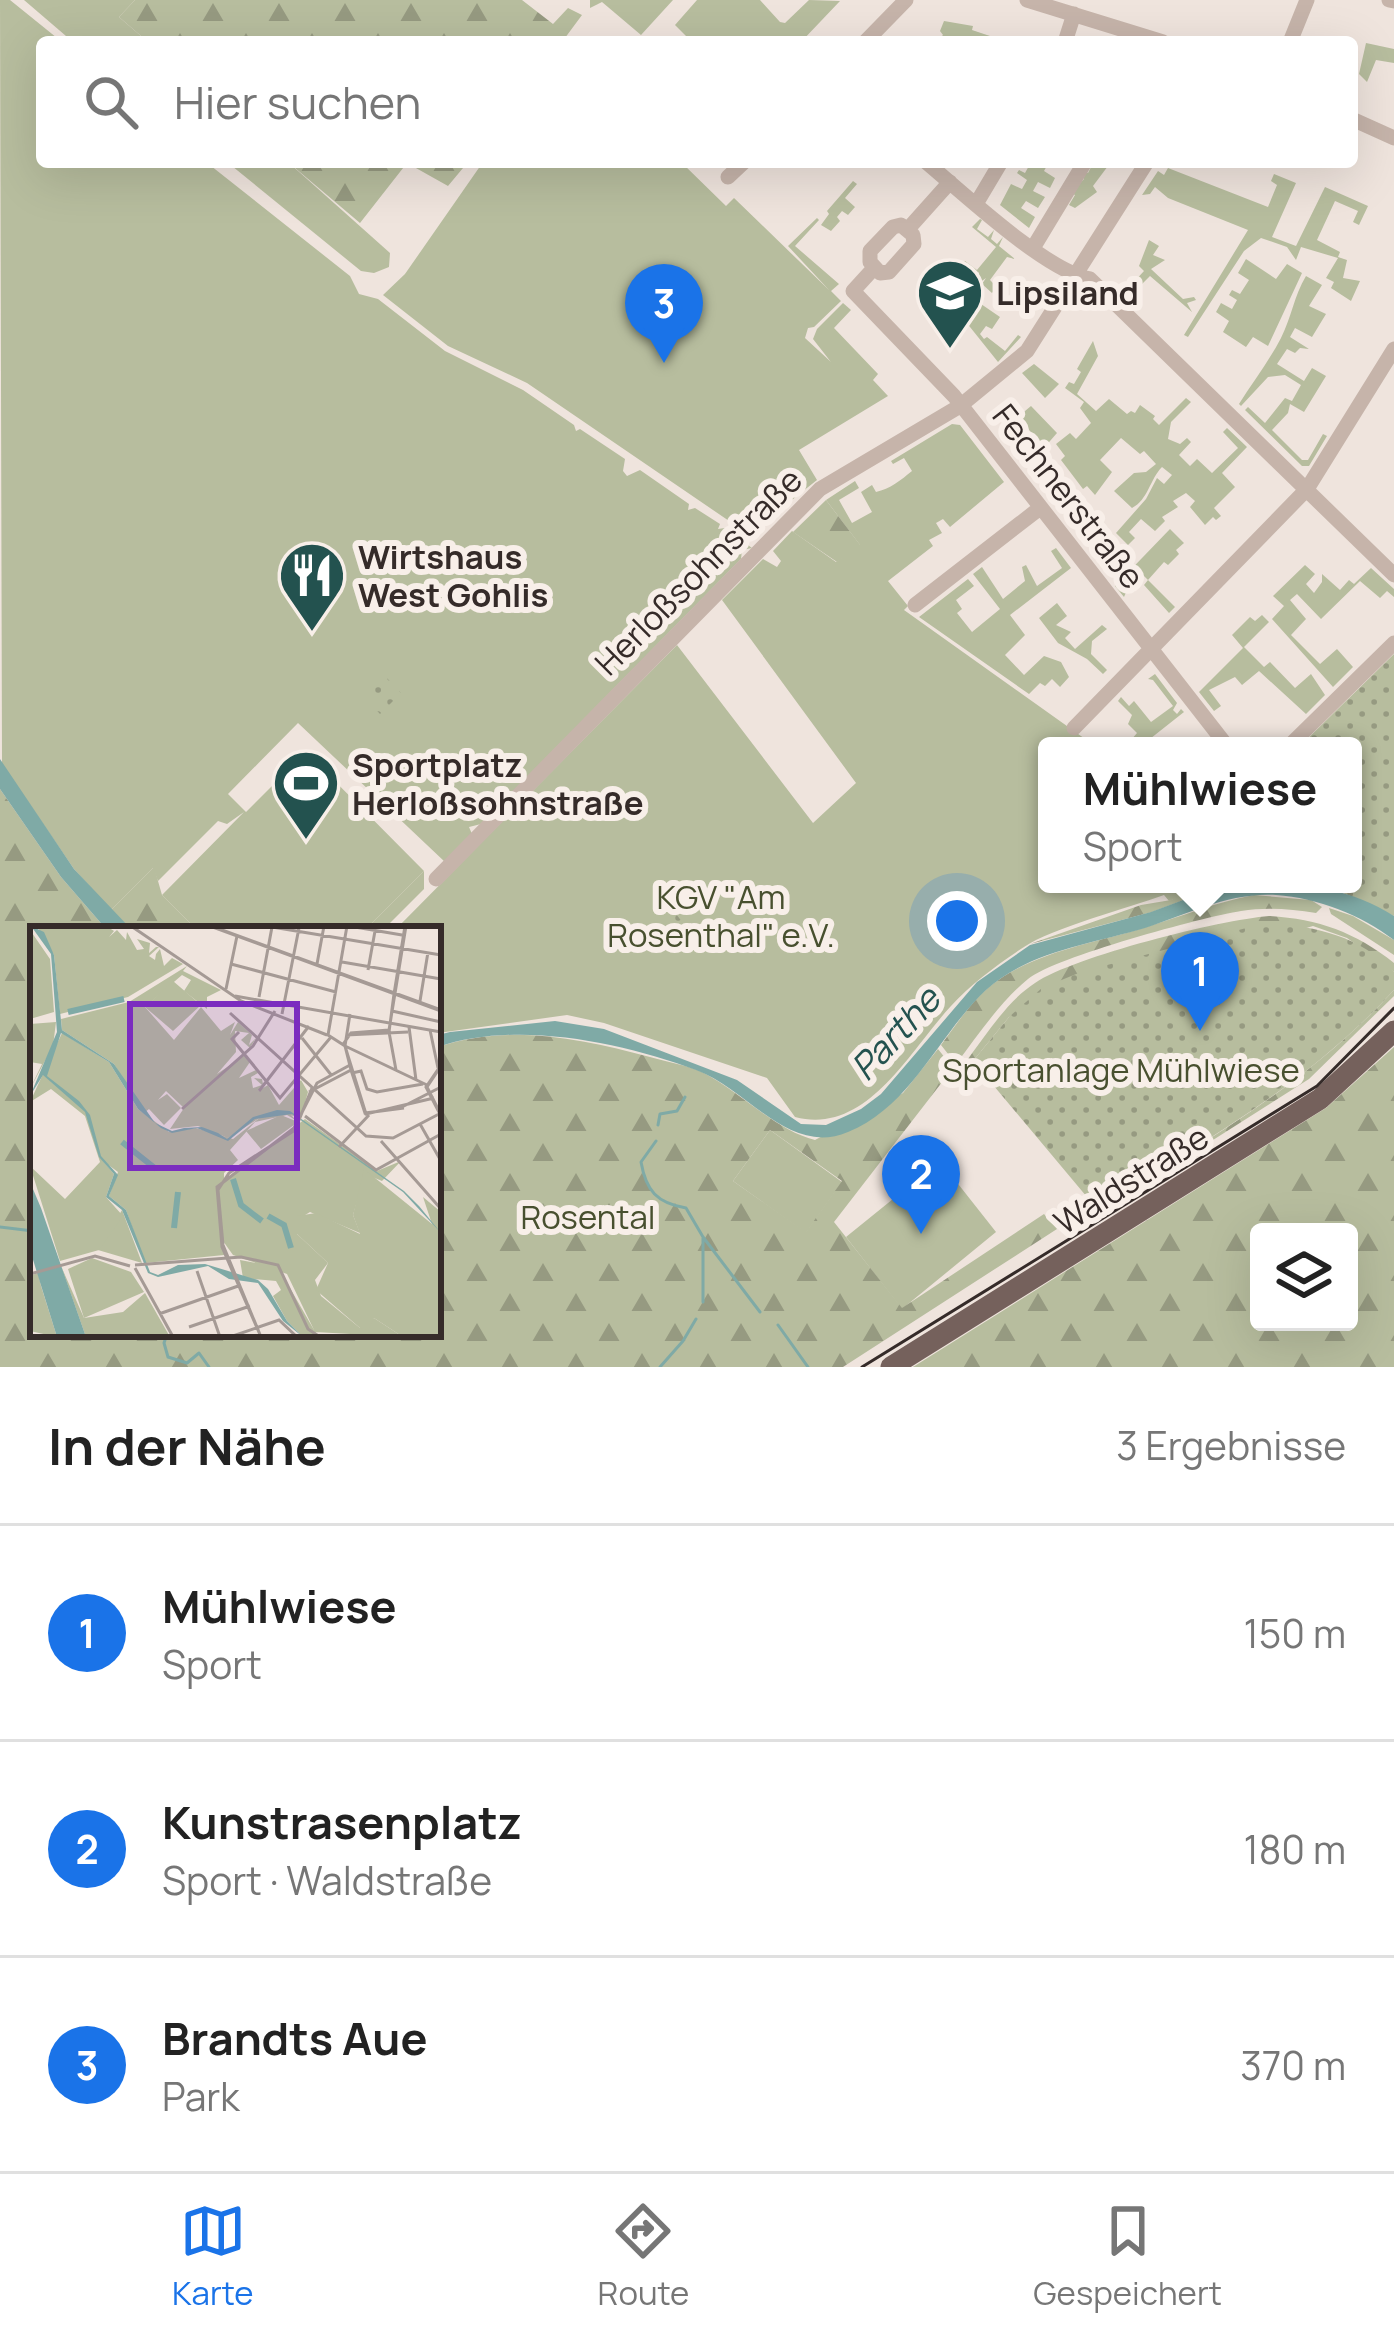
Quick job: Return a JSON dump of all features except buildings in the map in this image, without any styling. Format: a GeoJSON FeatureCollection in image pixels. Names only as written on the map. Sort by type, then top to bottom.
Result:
{"type":"FeatureCollection","features":[{"type":"Feature","properties":{"kind":"main road","name":"Waldstraße"},"geometry":{"type":"LineString","coordinates":[[891,1367],[1319,1099],[1394,1031]]}},
{"type":"Feature","properties":{"kind":"street"},"geometry":{"type":"LineString","coordinates":[[871,36],[906,0]]}},
{"type":"Feature","properties":{"kind":"street"},"geometry":{"type":"LineString","coordinates":[[1027,0],[1144,36]]}},
{"type":"Feature","properties":{"kind":"street"},"geometry":{"type":"LineString","coordinates":[[1292,36],[1307,0]]}},
{"type":"Feature","properties":{"kind":"street"},"geometry":{"type":"LineString","coordinates":[[1067,36],[1074,14]]}},
{"type":"Feature","properties":{"kind":"street"},"geometry":{"type":"LineString","coordinates":[[1358,122],[1394,138]]}},
{"type":"Feature","properties":{"kind":"street"},"geometry":{"type":"LineString","coordinates":[[728,177],[738,168]]}},
{"type":"Feature","properties":{"kind":"street"},"geometry":{"type":"LineString","coordinates":[[933,168],[1033,248],[1075,277],[1090,280],[1394,575]]}},
{"type":"Feature","properties":{"kind":"street"},"geometry":{"type":"LineString","coordinates":[[976,204],[997,168]]}},
{"type":"Feature","properties":{"kind":"street"},"geometry":{"type":"LineString","coordinates":[[1033,248],[1081,168]]}},
{"type":"Feature","properties":{"kind":"street","name":"Herloßsohnstraße"},"geometry":{"type":"LineString","coordinates":[[436,879],[820,489],[960,406],[1027,352],[1143,168]]}},
{"type":"Feature","properties":{"kind":"street"},"geometry":{"type":"LineString","coordinates":[[908,229],[950,182]]}},
{"type":"Feature","properties":{"kind":"street"},"geometry":{"type":"LineString","coordinates":[[892,227],[908,229],[914,244],[889,272],[880,273],[868,257],[872,249],[892,227]]}},
{"type":"Feature","properties":{"kind":"street","name":"Fechnerstraße"},"geometry":{"type":"LineString","coordinates":[[874,268],[853,291],[960,406],[1220,737]]}},
{"type":"Feature","properties":{"kind":"street"},"geometry":{"type":"LineString","coordinates":[[1074,728],[1307,489],[1394,349]]}},
{"type":"Feature","properties":{"kind":"street"},"geometry":{"type":"LineString","coordinates":[[915,605],[1040,508]]}},
{"type":"Feature","properties":{"kind":"street"},"geometry":{"type":"LineString","coordinates":[[1298,737],[1394,643]]}},
{"type":"Feature","properties":{"kind":"green space"},"geometry":{"type":"Polygon","coordinates":[[[0,0],[10,0],[55,36],[36,36],[36,168],[214,168],[350,276],[359,294],[378,299],[445,351],[523,390],[576,431],[580,429],[625,459],[627,476],[640,470],[689,504],[688,510],[695,508],[720,524],[718,529],[725,528],[752,548],[742,550],[741,559],[481,824],[469,827],[472,834],[445,862],[298,723],[228,794],[246,812],[306,752],[424,871],[369,926],[193,926],[162,895],[244,812],[227,824],[218,821],[158,881],[153,868],[111,910],[74,869],[2,764],[0,0]]]}},
{"type":"Feature","properties":{"kind":"green space"},"geometry":{"type":"Polygon","coordinates":[[[24,0],[135,0],[119,17],[141,36],[66,36],[24,0]]]}},
{"type":"Feature","properties":{"kind":"green space"},"geometry":{"type":"Polygon","coordinates":[[[135,0],[522,0],[553,24],[568,8],[582,15],[566,36],[141,36],[119,17],[135,0]]]}},
{"type":"Feature","properties":{"kind":"green space"},"geometry":{"type":"Polygon","coordinates":[[[590,0],[673,0],[641,35],[602,2],[590,8],[590,0]]]}},
{"type":"Feature","properties":{"kind":"green space"},"geometry":{"type":"Polygon","coordinates":[[[697,0],[760,0],[785,23],[809,0],[840,1],[807,36],[686,36],[675,25],[697,0]]]}},
{"type":"Feature","properties":{"kind":"green space"},"geometry":{"type":"Polygon","coordinates":[[[944,21],[973,26],[972,30],[990,36],[942,36],[944,21]]]}},
{"type":"Feature","properties":{"kind":"green space"},"geometry":{"type":"Polygon","coordinates":[[[1366,43],[1394,49],[1394,63],[1376,60],[1367,82],[1359,74],[1366,43]]]}},
{"type":"Feature","properties":{"kind":"green space"},"geometry":{"type":"Polygon","coordinates":[[[234,168],[295,168],[390,253],[389,267],[374,273],[361,271],[234,168]]]}},
{"type":"Feature","properties":{"kind":"green space"},"geometry":{"type":"Polygon","coordinates":[[[295,168],[403,168],[360,223],[295,168]]]}},
{"type":"Feature","properties":{"kind":"green space"},"geometry":{"type":"Polygon","coordinates":[[[416,168],[463,168],[448,186],[416,168]]]}},
{"type":"Feature","properties":{"kind":"green space"},"geometry":{"type":"Polygon","coordinates":[[[479,168],[687,168],[726,206],[734,198],[829,290],[788,246],[819,220],[795,246],[839,284],[831,291],[841,301],[808,328],[805,338],[831,362],[813,339],[843,303],[851,310],[834,328],[878,374],[873,380],[888,396],[799,450],[817,480],[778,511],[754,538],[527,383],[448,346],[383,295],[405,274],[479,168]]]}},
{"type":"Feature","properties":{"kind":"green space"},"geometry":{"type":"Polygon","coordinates":[[[1028,168],[1046,168],[1055,178],[1050,188],[1038,182],[1033,191],[1045,197],[1038,208],[1026,201],[1021,208],[1035,217],[1029,228],[1000,205],[1011,184],[1022,189],[1027,180],[1017,173],[1028,168]]]}},
{"type":"Feature","properties":{"kind":"green space"},"geometry":{"type":"Polygon","coordinates":[[[1090,168],[1106,168],[1093,186],[1097,192],[1075,208],[1069,205],[1075,195],[1071,193],[1084,179],[1084,171],[1090,168]]]}},
{"type":"Feature","properties":{"kind":"green space"},"geometry":{"type":"Polygon","coordinates":[[[1168,168],[1268,207],[1277,185],[1271,181],[1274,174],[1296,183],[1272,237],[1296,246],[1325,187],[1368,206],[1359,225],[1353,222],[1358,211],[1335,201],[1317,240],[1347,260],[1343,278],[1360,281],[1351,301],[1331,288],[1334,282],[1326,278],[1338,258],[1301,247],[1296,260],[1287,247],[1261,238],[1244,251],[1188,337],[1184,335],[1248,230],[1168,198],[1155,187],[1142,195],[1158,171],[1164,175],[1168,168]]]}},
{"type":"Feature","properties":{"kind":"green space"},"geometry":{"type":"Polygon","coordinates":[[[853,181],[857,184],[845,198],[855,207],[848,215],[842,211],[831,231],[821,225],[827,211],[853,181]]]}},
{"type":"Feature","properties":{"kind":"green space"},"geometry":{"type":"Polygon","coordinates":[[[980,219],[977,229],[988,237],[994,230],[991,239],[997,244],[1003,237],[999,246],[1015,259],[1007,257],[990,280],[997,287],[992,293],[982,284],[986,278],[979,283],[979,272],[973,278],[960,267],[965,261],[977,270],[996,247],[972,227],[980,219]]]}},
{"type":"Feature","properties":{"kind":"green space"},"geometry":{"type":"Polygon","coordinates":[[[1149,240],[1159,246],[1153,255],[1165,260],[1151,269],[1183,299],[1194,297],[1187,303],[1192,312],[1150,276],[1137,289],[1132,284],[1144,271],[1139,266],[1149,240]]]}},
{"type":"Feature","properties":{"kind":"green space"},"geometry":{"type":"Polygon","coordinates":[[[1246,259],[1276,279],[1287,264],[1302,273],[1268,346],[1253,337],[1246,347],[1223,332],[1229,321],[1216,312],[1221,303],[1232,309],[1237,300],[1229,295],[1232,290],[1240,294],[1249,280],[1238,273],[1246,259]]]}},
{"type":"Feature","properties":{"kind":"green space"},"geometry":{"type":"Polygon","coordinates":[[[1306,276],[1322,285],[1309,306],[1326,314],[1312,337],[1295,328],[1290,337],[1309,349],[1295,353],[1287,349],[1277,364],[1304,381],[1312,368],[1326,376],[1304,412],[1290,404],[1272,430],[1302,460],[1308,460],[1323,434],[1327,436],[1309,466],[1302,466],[1245,410],[1248,407],[1265,423],[1285,398],[1292,401],[1301,385],[1285,375],[1268,377],[1239,404],[1281,338],[1306,276]]]}},
{"type":"Feature","properties":{"kind":"green space"},"geometry":{"type":"Polygon","coordinates":[[[981,304],[1000,317],[992,329],[986,326],[980,334],[984,339],[1005,351],[1021,337],[998,362],[966,322],[981,304]]]}},
{"type":"Feature","properties":{"kind":"green space"},"geometry":{"type":"Polygon","coordinates":[[[1093,341],[1098,356],[1077,394],[1096,411],[1109,399],[1127,414],[1135,413],[1140,405],[1159,425],[1186,398],[1191,402],[1171,422],[1168,439],[1191,442],[1179,455],[1190,466],[1197,459],[1212,473],[1238,448],[1223,432],[1227,428],[1247,447],[1222,473],[1235,487],[1214,508],[1221,516],[1216,520],[1213,517],[1205,525],[1190,507],[1195,501],[1186,493],[1173,501],[1178,507],[1162,517],[1165,521],[1155,531],[1141,519],[1129,532],[1135,538],[1128,545],[1116,533],[1146,499],[1157,478],[1164,484],[1172,475],[1162,467],[1132,508],[1114,491],[1134,473],[1146,472],[1156,464],[1144,451],[1140,454],[1121,438],[1100,460],[1112,472],[1095,495],[1087,486],[1083,489],[1061,460],[1065,456],[1056,444],[1070,433],[1076,439],[1091,423],[1080,408],[1084,402],[1065,388],[1069,382],[1074,384],[1093,341]]]}},
{"type":"Feature","properties":{"kind":"green space"},"geometry":{"type":"Polygon","coordinates":[[[1034,364],[1059,384],[1045,398],[1022,373],[1034,364]]]}},
{"type":"Feature","properties":{"kind":"green space"},"geometry":{"type":"Polygon","coordinates":[[[1031,406],[1057,433],[1043,449],[1019,416],[1031,406]]]}},
{"type":"Feature","properties":{"kind":"green space","name":"KGV \"Am Rosenthal\" e.V."},"geometry":{"type":"Polygon","coordinates":[[[952,424],[960,425],[1004,482],[950,527],[943,519],[936,523],[942,533],[929,540],[933,546],[888,581],[908,606],[904,610],[1082,737],[1038,737],[1038,893],[1191,893],[1169,901],[1164,895],[1024,947],[959,998],[865,1102],[844,1114],[821,1119],[795,1117],[767,1078],[604,1023],[567,1015],[441,1033],[441,926],[399,926],[677,645],[813,823],[856,783],[722,600],[763,559],[777,567],[781,561],[773,551],[792,531],[836,562],[860,545],[826,500],[855,481],[859,488],[839,500],[852,523],[872,512],[861,492],[872,485],[876,492],[881,491],[912,471],[904,458],[891,461],[952,424]]]}},
{"type":"Feature","properties":{"kind":"green space"},"geometry":{"type":"Polygon","coordinates":[[[826,500],[861,546],[837,562],[793,532],[826,500]]]}},
{"type":"Feature","properties":{"kind":"green space"},"geometry":{"type":"Polygon","coordinates":[[[1170,529],[1184,543],[1176,550],[1179,554],[1148,580],[1140,572],[1124,597],[1115,586],[1170,529]]]}},
{"type":"Feature","properties":{"kind":"green space"},"geometry":{"type":"Polygon","coordinates":[[[1056,548],[1071,568],[1010,615],[1025,635],[1005,655],[1024,675],[1044,656],[1061,662],[1069,677],[1060,687],[1052,679],[1029,694],[919,617],[968,579],[974,586],[956,600],[962,609],[957,613],[972,632],[1000,609],[973,574],[982,567],[1003,599],[1025,581],[1022,567],[1026,565],[1037,586],[1062,568],[1051,551],[1056,548]]]}},
{"type":"Feature","properties":{"kind":"green space"},"geometry":{"type":"Polygon","coordinates":[[[1305,565],[1315,574],[1306,584],[1314,593],[1322,574],[1340,590],[1371,568],[1394,589],[1394,597],[1387,591],[1380,598],[1360,581],[1321,619],[1297,594],[1290,600],[1306,619],[1291,635],[1320,664],[1337,649],[1353,667],[1333,687],[1272,619],[1284,606],[1273,596],[1305,565]]]}},
{"type":"Feature","properties":{"kind":"green space"},"geometry":{"type":"Polygon","coordinates":[[[1148,580],[1175,607],[1169,613],[1144,585],[1148,580]]]}},
{"type":"Feature","properties":{"kind":"green space"},"geometry":{"type":"Polygon","coordinates":[[[1057,603],[1067,616],[1056,625],[1071,632],[1065,638],[1075,649],[1102,625],[1107,629],[1092,641],[1091,654],[1107,670],[1103,674],[1058,643],[1039,618],[1057,603]]]}},
{"type":"Feature","properties":{"kind":"green space"},"geometry":{"type":"Polygon","coordinates":[[[1262,615],[1269,622],[1244,647],[1264,667],[1270,662],[1295,688],[1311,674],[1325,695],[1306,714],[1259,671],[1242,685],[1235,677],[1209,690],[1221,706],[1214,711],[1199,692],[1243,648],[1232,635],[1250,617],[1255,621],[1262,615]]]}},
{"type":"Feature","properties":{"kind":"green space"},"geometry":{"type":"Polygon","coordinates":[[[1394,654],[1394,916],[1343,893],[1362,893],[1362,737],[1309,737],[1394,654]]]}},
{"type":"Feature","properties":{"kind":"green space"},"geometry":{"type":"Polygon","coordinates":[[[1155,674],[1177,703],[1173,710],[1184,712],[1152,737],[1134,737],[1137,733],[1128,724],[1132,715],[1118,701],[1121,697],[1129,706],[1134,701],[1151,722],[1173,706],[1148,679],[1155,674]]]}},
{"type":"Feature","properties":{"kind":"green space"},"geometry":{"type":"Polygon","coordinates":[[[384,675],[401,693],[380,714],[369,702],[376,695],[370,689],[384,675]]]}},
{"type":"Feature","properties":{"kind":"green space","name":"Rosental"},"geometry":{"type":"Polygon","coordinates":[[[0,789],[61,877],[103,926],[30,926],[30,1337],[441,1337],[441,1046],[518,1035],[624,1050],[704,1073],[787,1128],[815,1140],[903,1093],[938,1049],[953,1068],[834,1222],[902,1308],[1044,1214],[1057,1229],[843,1367],[0,1367],[0,789]],[[770,1130],[733,1181],[806,1232],[842,1181],[770,1130]]]}},
{"type":"Feature","properties":{"kind":"green space"},"geometry":{"type":"Polygon","coordinates":[[[154,867],[162,895],[193,926],[128,926],[111,910],[154,867]]]}},
{"type":"Feature","properties":{"kind":"green space"},"geometry":{"type":"Polygon","coordinates":[[[424,871],[424,889],[387,926],[369,926],[424,871]]]}},
{"type":"Feature","properties":{"kind":"green space"},"geometry":{"type":"Polygon","coordinates":[[[1202,893],[1152,912],[1030,944],[1141,905],[1202,893]]]}},
{"type":"Feature","properties":{"kind":"green space"},"geometry":{"type":"Polygon","coordinates":[[[1254,895],[1311,900],[1322,907],[1316,913],[1269,909],[1222,915],[1067,960],[1018,988],[956,1064],[941,1045],[982,993],[1025,965],[1254,895]]]}},
{"type":"Feature","properties":{"kind":"green space"},"geometry":{"type":"Polygon","coordinates":[[[1329,908],[1394,940],[1394,955],[1331,914],[1329,908]]]}},
{"type":"Feature","properties":{"kind":"green space"},"geometry":{"type":"Polygon","coordinates":[[[663,914],[676,914],[690,932],[670,948],[659,934],[663,914]]]}},
{"type":"Feature","properties":{"kind":"green space"},"geometry":{"type":"Polygon","coordinates":[[[1269,916],[1304,920],[1350,935],[1394,963],[1394,972],[1347,938],[1313,926],[1009,1017],[973,1061],[967,1060],[1015,999],[1055,973],[1149,941],[1269,916]]]}},
{"type":"Feature","properties":{"kind":"green space","name":"Sportanlage Mühlwiese"},"geometry":{"type":"Polygon","coordinates":[[[1265,923],[1318,930],[1351,941],[1394,972],[1394,990],[1290,1083],[1097,1209],[973,1061],[1009,1017],[1042,988],[1081,972],[1265,923]]]}},
{"type":"Feature","properties":{"kind":"green space"},"geometry":{"type":"Polygon","coordinates":[[[1394,990],[1394,996],[1309,1079],[1103,1210],[1097,1209],[1290,1083],[1394,990]]]}},
{"type":"Feature","properties":{"kind":"green space"},"geometry":{"type":"Polygon","coordinates":[[[1394,1047],[1394,1367],[913,1367],[1326,1108],[1394,1047]]]}},
{"type":"Feature","properties":{"kind":"green space"},"geometry":{"type":"Polygon","coordinates":[[[770,1130],[842,1182],[806,1233],[733,1181],[770,1130]]]}},
{"type":"Feature","properties":{"kind":"green space"},"geometry":{"type":"Polygon","coordinates":[[[940,1161],[996,1232],[902,1309],[846,1237],[940,1161]]]}},
{"type":"Feature","properties":{"kind":"water"},"geometry":{"type":"Polygon","coordinates":[[[0,759],[74,869],[128,926],[103,926],[61,877],[0,789],[0,759]]]}},
{"type":"Feature","properties":{"kind":"water"},"geometry":{"type":"Polygon","coordinates":[[[1202,893],[1343,893],[1394,916],[1394,940],[1323,904],[1259,895],[1226,900],[1041,957],[986,990],[890,1105],[848,1132],[827,1137],[788,1128],[696,1070],[602,1043],[501,1035],[441,1046],[441,1034],[450,1032],[555,1021],[604,1029],[737,1080],[801,1124],[826,1125],[881,1094],[977,982],[1030,945],[1202,893]]]}},
{"type":"Feature","properties":{"kind":"waterway"},"geometry":{"type":"LineString","coordinates":[[658,1125],[660,1114],[677,1111],[685,1097]]}},
{"type":"Feature","properties":{"kind":"waterway"},"geometry":{"type":"LineString","coordinates":[[656,1141],[641,1162],[650,1188],[667,1203],[686,1208],[760,1312]]}},
{"type":"Feature","properties":{"kind":"waterway"},"geometry":{"type":"LineString","coordinates":[[0,1227],[30,1231]]}},
{"type":"Feature","properties":{"kind":"waterway"},"geometry":{"type":"LineString","coordinates":[[703,1238],[703,1302]]}},
{"type":"Feature","properties":{"kind":"waterway"},"geometry":{"type":"LineString","coordinates":[[660,1367],[696,1319]]}},
{"type":"Feature","properties":{"kind":"waterway"},"geometry":{"type":"LineString","coordinates":[[778,1325],[808,1367]]}},
{"type":"Feature","properties":{"kind":"waterway"},"geometry":{"type":"LineString","coordinates":[[166,1337],[168,1357],[187,1363],[199,1353],[209,1367]]}},
{"type":"Feature","properties":{"kind":"tram line"},"geometry":{"type":"LineString","coordinates":[[862,1367],[1317,1086],[1394,1008]]}},
{"type":"Feature","properties":{"kind":"place","name":"Lipsiland"},"geometry":{"type":"Point","coordinates":[950,351]}},
{"type":"Feature","properties":{"kind":"place","name":"Brandts Aue"},"geometry":{"type":"Point","coordinates":[664,363]}},
{"type":"Feature","properties":{"kind":"place","name":"Wirtshaus West Gohlis"},"geometry":{"type":"Point","coordinates":[312,634]}},
{"type":"Feature","properties":{"kind":"place","name":"Sportplatz Herloßsohnstraße"},"geometry":{"type":"Point","coordinates":[306,842]}},
{"type":"Feature","properties":{"kind":"place","name":"Mühlwiese"},"geometry":{"type":"Point","coordinates":[1200,1031]}},
{"type":"Feature","properties":{"kind":"place","name":"Kunstrasenplatz"},"geometry":{"type":"Point","coordinates":[921,1234]}},
{"type":"Feature","properties":{"kind":"water label","name":"Parthe"},"geometry":{"type":"Point","coordinates":[895,1033]}}]}
